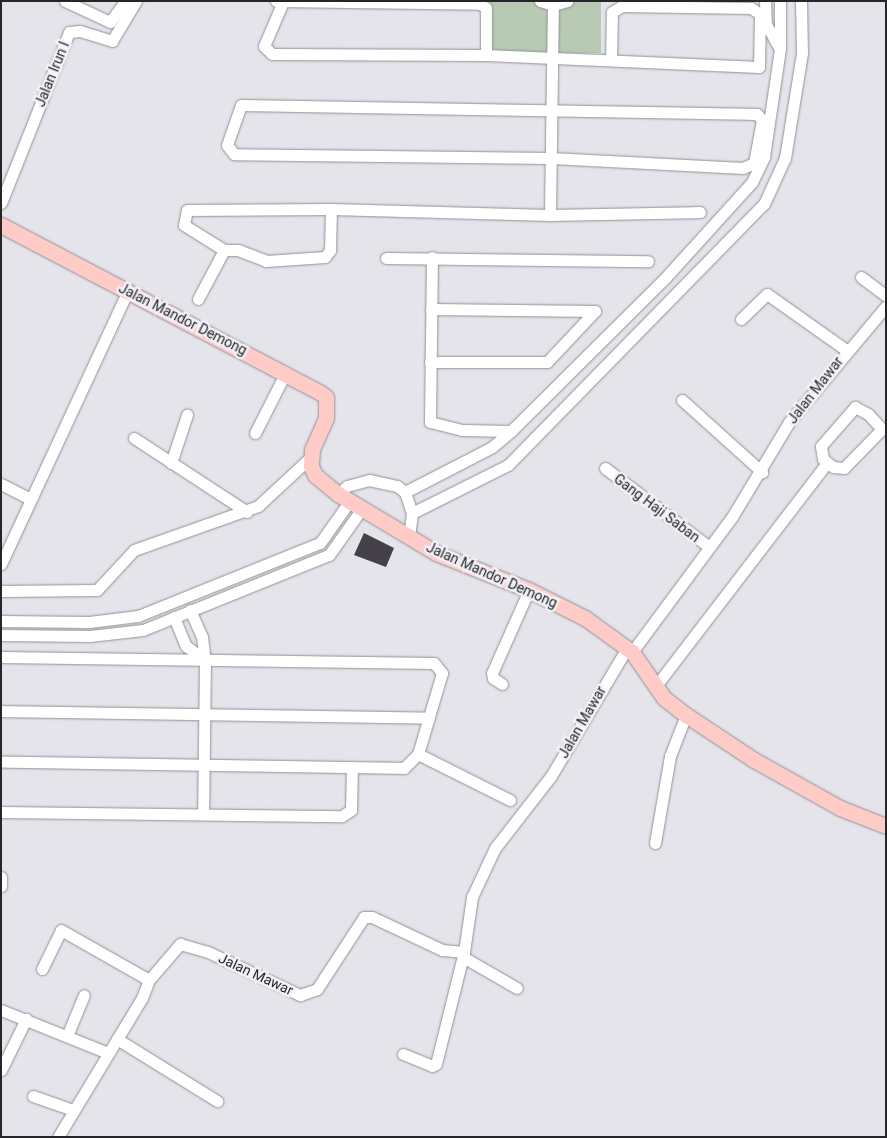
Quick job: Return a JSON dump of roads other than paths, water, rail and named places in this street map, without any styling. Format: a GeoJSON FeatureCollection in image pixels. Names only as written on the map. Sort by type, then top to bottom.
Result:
{"type":"FeatureCollection","features":[{"type":"Feature","properties":{"kind":"main road","name":"Jalan Mandor Demong"},"geometry":{"type":"LineString","coordinates":[[1,225],[286,372],[326,397],[326,418],[311,457],[315,475],[349,502],[436,553],[529,590],[585,618],[630,650],[655,687],[686,715],[771,770],[840,808],[886,826]]}},
{"type":"Feature","properties":{"kind":"street"},"geometry":{"type":"LineString","coordinates":[[65,1],[110,22],[124,1]]}},
{"type":"Feature","properties":{"kind":"street","name":"Jalan Irun I"},"geometry":{"type":"LineString","coordinates":[[1,203],[70,32],[80,31],[112,41],[136,1]]}},
{"type":"Feature","properties":{"kind":"street"},"geometry":{"type":"LineString","coordinates":[[540,1],[553,5],[567,1]]}},
{"type":"Feature","properties":{"kind":"street"},"geometry":{"type":"LineString","coordinates":[[765,1],[766,24],[780,48]]}},
{"type":"Feature","properties":{"kind":"street"},"geometry":{"type":"LineString","coordinates":[[405,492],[424,485],[492,446],[510,431],[666,277],[752,182],[764,157],[780,48],[780,1]]}},
{"type":"Feature","properties":{"kind":"street"},"geometry":{"type":"LineString","coordinates":[[412,513],[508,465],[764,204],[778,178],[787,150],[802,53],[801,1]]}},
{"type":"Feature","properties":{"kind":"street"},"geometry":{"type":"LineString","coordinates":[[486,55],[486,8],[480,4],[279,2],[264,46],[272,54],[486,55],[759,67],[760,14],[752,8],[622,6],[612,12],[611,59]]}},
{"type":"Feature","properties":{"kind":"street"},"geometry":{"type":"LineString","coordinates":[[550,215],[553,5]]}},
{"type":"Feature","properties":{"kind":"street"},"geometry":{"type":"LineString","coordinates":[[241,105],[757,114],[762,120],[750,167],[551,158],[234,154],[227,145],[241,105]]}},
{"type":"Feature","properties":{"kind":"street"},"geometry":{"type":"LineString","coordinates":[[331,209],[330,250],[321,260],[266,262],[238,250],[224,250],[184,225],[187,210],[331,209],[550,215],[700,212]]}},
{"type":"Feature","properties":{"kind":"street"},"geometry":{"type":"LineString","coordinates":[[198,299],[224,250]]}},
{"type":"Feature","properties":{"kind":"street"},"geometry":{"type":"LineString","coordinates":[[432,257],[430,362],[433,426],[510,431]]}},
{"type":"Feature","properties":{"kind":"street"},"geometry":{"type":"LineString","coordinates":[[386,258],[432,257],[648,261]]}},
{"type":"Feature","properties":{"kind":"street"},"geometry":{"type":"LineString","coordinates":[[861,277],[886,296]]}},
{"type":"Feature","properties":{"kind":"street"},"geometry":{"type":"LineString","coordinates":[[1,564],[128,290]]}},
{"type":"Feature","properties":{"kind":"street"},"geometry":{"type":"LineString","coordinates":[[741,319],[767,294],[846,350]]}},
{"type":"Feature","properties":{"kind":"street","name":"Jalan Mawar"},"geometry":{"type":"LineString","coordinates":[[58,1137],[149,980],[180,944],[208,952],[288,991],[308,995],[317,989],[364,917],[372,917],[442,950],[463,955],[472,897],[495,848],[551,776],[630,650],[709,547],[762,472],[789,422],[846,350],[886,306]]}},
{"type":"Feature","properties":{"kind":"street"},"geometry":{"type":"LineString","coordinates":[[430,362],[547,362],[595,311],[431,309]]}},
{"type":"Feature","properties":{"kind":"street"},"geometry":{"type":"LineString","coordinates":[[255,433],[286,372]]}},
{"type":"Feature","properties":{"kind":"street"},"geometry":{"type":"LineString","coordinates":[[682,400],[762,472]]}},
{"type":"Feature","properties":{"kind":"street"},"geometry":{"type":"LineString","coordinates":[[859,408],[881,426],[880,432],[844,468],[827,463],[822,456],[822,443],[851,410],[859,408]]}},
{"type":"Feature","properties":{"kind":"street"},"geometry":{"type":"LineString","coordinates":[[171,463],[187,414]]}},
{"type":"Feature","properties":{"kind":"street"},"geometry":{"type":"LineString","coordinates":[[134,438],[246,512]]}},
{"type":"Feature","properties":{"kind":"street"},"geometry":{"type":"LineString","coordinates":[[1,591],[98,590],[134,550],[246,512],[270,498],[311,457]]}},
{"type":"Feature","properties":{"kind":"street"},"geometry":{"type":"LineString","coordinates":[[655,687],[827,463]]}},
{"type":"Feature","properties":{"kind":"street","name":"Gang Haji Saban"},"geometry":{"type":"LineString","coordinates":[[605,468],[709,547]]}},
{"type":"Feature","properties":{"kind":"street"},"geometry":{"type":"LineString","coordinates":[[1,635],[118,635],[174,617],[329,555],[349,502],[347,486],[369,480],[397,486],[405,492],[412,513],[409,537]]}},
{"type":"Feature","properties":{"kind":"street"},"geometry":{"type":"LineString","coordinates":[[1,484],[30,499]]}},
{"type":"Feature","properties":{"kind":"street"},"geometry":{"type":"LineString","coordinates":[[424,485],[433,504]]}},
{"type":"Feature","properties":{"kind":"street"},"geometry":{"type":"LineString","coordinates":[[1,621],[98,622],[138,616],[320,543],[349,502]]}},
{"type":"Feature","properties":{"kind":"street"},"geometry":{"type":"LineString","coordinates":[[502,684],[493,678],[492,673],[529,590]]}},
{"type":"Feature","properties":{"kind":"street"},"geometry":{"type":"LineString","coordinates":[[190,610],[202,637],[205,660],[202,814]]}},
{"type":"Feature","properties":{"kind":"street"},"geometry":{"type":"LineString","coordinates":[[174,617],[186,646],[205,660]]}},
{"type":"Feature","properties":{"kind":"street"},"geometry":{"type":"LineString","coordinates":[[19,622],[19,636]]}},
{"type":"Feature","properties":{"kind":"street"},"geometry":{"type":"LineString","coordinates":[[1,657],[434,663],[442,673],[418,754],[404,768],[1,762]]}},
{"type":"Feature","properties":{"kind":"street"},"geometry":{"type":"LineString","coordinates":[[1,711],[429,718]]}},
{"type":"Feature","properties":{"kind":"street"},"geometry":{"type":"LineString","coordinates":[[655,843],[670,756],[686,715]]}},
{"type":"Feature","properties":{"kind":"street"},"geometry":{"type":"LineString","coordinates":[[418,754],[510,800]]}},
{"type":"Feature","properties":{"kind":"street"},"geometry":{"type":"LineString","coordinates":[[1,812],[342,816],[351,810],[352,767]]}},
{"type":"Feature","properties":{"kind":"street"},"geometry":{"type":"LineString","coordinates":[[1,877],[1,886]]}},
{"type":"Feature","properties":{"kind":"street"},"geometry":{"type":"LineString","coordinates":[[42,969],[61,930],[149,980]]}},
{"type":"Feature","properties":{"kind":"street"},"geometry":{"type":"LineString","coordinates":[[403,1054],[432,1066],[436,1064],[463,955],[517,988]]}},
{"type":"Feature","properties":{"kind":"street"},"geometry":{"type":"LineString","coordinates":[[67,1036],[84,995]]}},
{"type":"Feature","properties":{"kind":"street"},"geometry":{"type":"LineString","coordinates":[[1,1010],[108,1053]]}},
{"type":"Feature","properties":{"kind":"street"},"geometry":{"type":"LineString","coordinates":[[1,1070],[26,1019]]}},
{"type":"Feature","properties":{"kind":"street"},"geometry":{"type":"LineString","coordinates":[[117,1038],[217,1101]]}},
{"type":"Feature","properties":{"kind":"street"},"geometry":{"type":"LineString","coordinates":[[34,1096],[73,1110]]}}]}
